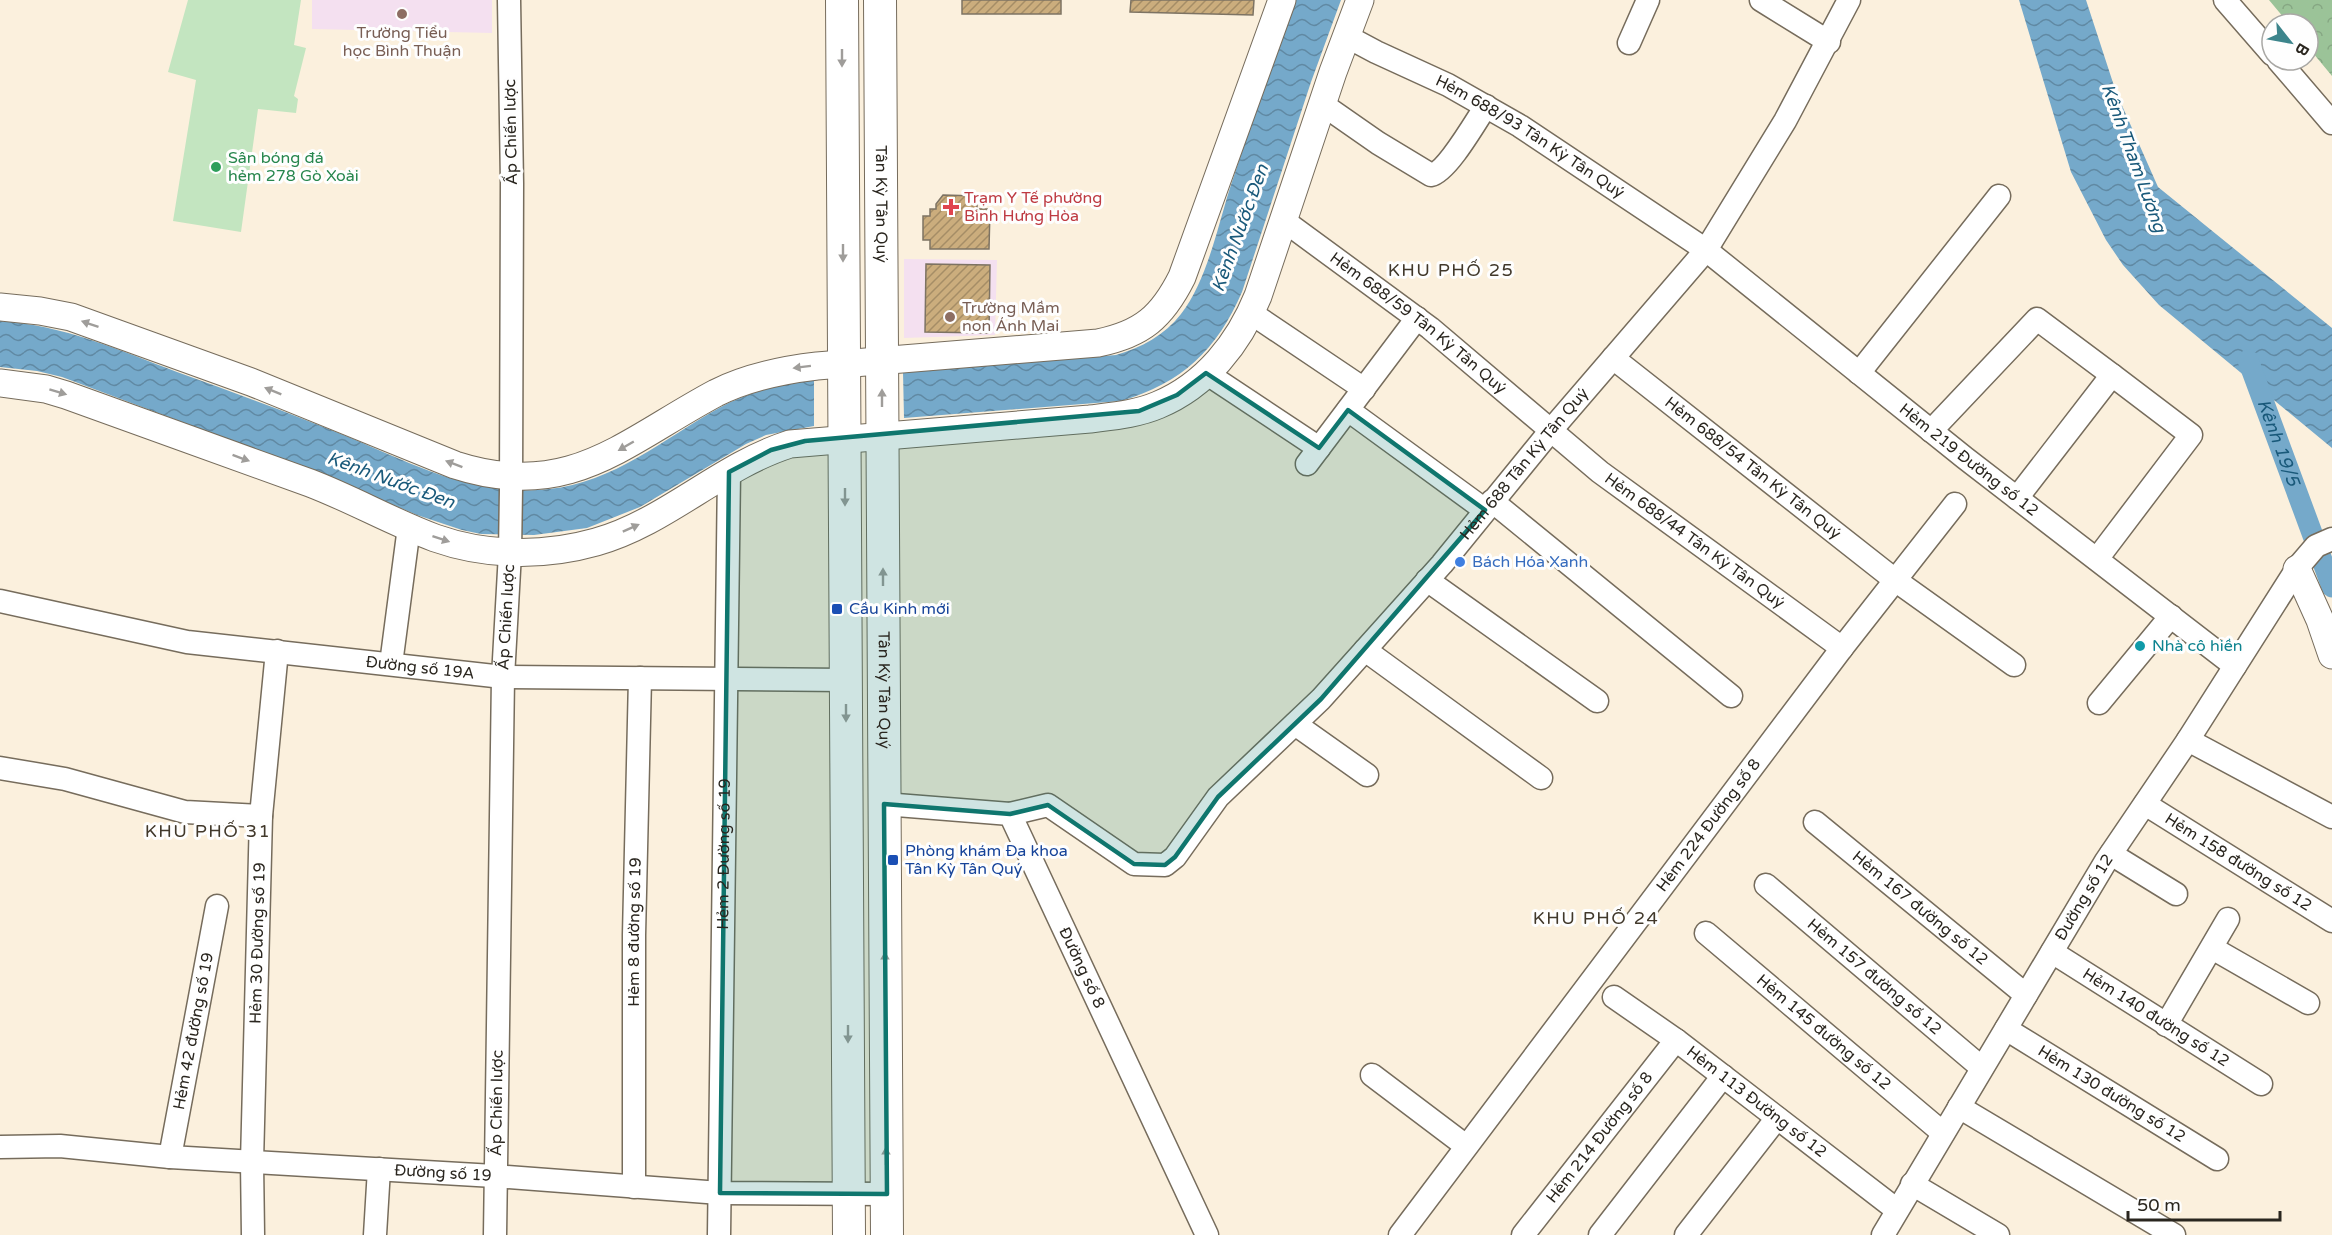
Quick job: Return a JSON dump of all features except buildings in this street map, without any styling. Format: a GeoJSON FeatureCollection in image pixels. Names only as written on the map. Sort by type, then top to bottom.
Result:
{"type":"FeatureCollection","features":[{"type":"Feature","properties":{"kind":"main road"},"geometry":{"type":"LineString","coordinates":[[842,0],[849,1235]]}},
{"type":"Feature","properties":{"kind":"main road","name":"Tân Kỳ Tân Quý"},"geometry":{"type":"LineString","coordinates":[[880,0],[887,1235]]}},
{"type":"Feature","properties":{"kind":"street","name":"Ấp Chiến lược"},"geometry":{"type":"LineString","coordinates":[[495,1235],[494,1176],[503,677],[511,482],[512,183],[509,0]]}},
{"type":"Feature","properties":{"kind":"street"},"geometry":{"type":"LineString","coordinates":[[0,307],[40,310],[71,317],[250,382],[455,465],[511,482],[587,465],[618,451],[717,393],[754,378],[794,368],[1098,343],[1129,335],[1155,318],[1182,277],[1282,0]]}},
{"type":"Feature","properties":{"kind":"street"},"geometry":{"type":"LineString","coordinates":[[0,382],[46,389],[66,395],[313,485],[454,544],[510,546],[532,553],[608,538],[660,514],[729,472],[771,450],[790,444],[1116,416],[1158,405],[1177,395],[1206,373],[1232,346],[1251,313],[1360,0]]}},
{"type":"Feature","properties":{"kind":"street"},"geometry":{"type":"LineString","coordinates":[[1629,43],[1648,0]]}},
{"type":"Feature","properties":{"kind":"street"},"geometry":{"type":"LineString","coordinates":[[1761,0],[1829,42]]}},
{"type":"Feature","properties":{"kind":"street","name":"Hẻm 688 Tân Kỳ Tân Quý"},"geometry":{"type":"LineString","coordinates":[[1010,814],[1048,805],[1134,864],[1165,865],[1175,857],[1218,797],[1321,699],[1427,580],[1552,429],[1706,250],[1785,121],[1829,42],[1849,0]]}},
{"type":"Feature","properties":{"kind":"street"},"geometry":{"type":"LineString","coordinates":[[2225,0],[2260,40]]}},
{"type":"Feature","properties":{"kind":"street","name":"Hẻm 688/93 Tân Kỳ Tân Quý"},"geometry":{"type":"LineString","coordinates":[[1346,36],[1448,85],[1520,126],[1706,250]]}},
{"type":"Feature","properties":{"kind":"street"},"geometry":{"type":"LineString","coordinates":[[2288,72],[2332,123]]}},
{"type":"Feature","properties":{"kind":"street"},"geometry":{"type":"LineString","coordinates":[[1323,104],[1378,143],[1431,175],[1440,171],[1486,106]]}},
{"type":"Feature","properties":{"kind":"street"},"geometry":{"type":"LineString","coordinates":[[1860,373],[1999,196]]}},
{"type":"Feature","properties":{"kind":"street","name":"Hẻm 688/59 Tân Kỳ Tân Quý"},"geometry":{"type":"LineString","coordinates":[[1283,220],[1417,318],[1552,429]]}},
{"type":"Feature","properties":{"kind":"street","name":"Hẻm 219 Đường số 12"},"geometry":{"type":"LineString","coordinates":[[1706,250],[2017,498],[2235,666]]}},
{"type":"Feature","properties":{"kind":"street"},"geometry":{"type":"LineString","coordinates":[[1251,313],[1364,389]]}},
{"type":"Feature","properties":{"kind":"street"},"geometry":{"type":"LineString","coordinates":[[1206,373],[1313,456],[1417,318]]}},
{"type":"Feature","properties":{"kind":"street"},"geometry":{"type":"LineString","coordinates":[[1931,430],[2037,319],[2191,435],[2097,559]]}},
{"type":"Feature","properties":{"kind":"street","name":"Hẻm 688/54 Tân Kỳ Tân Quý"},"geometry":{"type":"LineString","coordinates":[[1613,358],[1895,580],[2014,665]]}},
{"type":"Feature","properties":{"kind":"street"},"geometry":{"type":"LineString","coordinates":[[2017,498],[2112,375]]}},
{"type":"Feature","properties":{"kind":"street"},"geometry":{"type":"LineString","coordinates":[[1348,410],[1489,506],[1731,696]]}},
{"type":"Feature","properties":{"kind":"street","name":"Hẻm 688/44 Tân Kỳ Tân Quý"},"geometry":{"type":"LineString","coordinates":[[1552,429],[1600,472],[1842,648]]}},
{"type":"Feature","properties":{"kind":"street","name":"Hẻm 2 Đường số 19"},"geometry":{"type":"LineString","coordinates":[[719,1235],[729,472]]}},
{"type":"Feature","properties":{"kind":"street","name":"Hẻm 224 Đường số 8"},"geometry":{"type":"LineString","coordinates":[[1400,1235],[1842,648],[1955,504]]}},
{"type":"Feature","properties":{"kind":"street"},"geometry":{"type":"LineString","coordinates":[[391,664],[401,574],[409,527]]}},
{"type":"Feature","properties":{"kind":"street","name":"Đường số 12"},"geometry":{"type":"LineString","coordinates":[[1883,1235],[2111,854],[2188,740],[2298,568],[2316,546],[2332,539]]}},
{"type":"Feature","properties":{"kind":"street"},"geometry":{"type":"LineString","coordinates":[[2298,568],[2332,655]]}},
{"type":"Feature","properties":{"kind":"street"},"geometry":{"type":"LineString","coordinates":[[1427,580],[1597,701]]}},
{"type":"Feature","properties":{"kind":"street","name":"Đường số 19A"},"geometry":{"type":"LineString","coordinates":[[0,601],[187,642],[503,677],[846,680]]}},
{"type":"Feature","properties":{"kind":"street"},"geometry":{"type":"LineString","coordinates":[[2099,703],[2171,616]]}},
{"type":"Feature","properties":{"kind":"street"},"geometry":{"type":"LineString","coordinates":[[1365,650],[1541,777]]}},
{"type":"Feature","properties":{"kind":"street","name":"Hẻm 30 Đường số 19"},"geometry":{"type":"LineString","coordinates":[[253,1235],[252,1162],[261,816],[277,651]]}},
{"type":"Feature","properties":{"kind":"street","name":"Hẻm 8 đường số 19"},"geometry":{"type":"LineString","coordinates":[[634,1186],[634,935],[640,678]]}},
{"type":"Feature","properties":{"kind":"street"},"geometry":{"type":"LineString","coordinates":[[1295,724],[1367,775]]}},
{"type":"Feature","properties":{"kind":"street"},"geometry":{"type":"LineString","coordinates":[[2188,740],[2332,817]]}},
{"type":"Feature","properties":{"kind":"street"},"geometry":{"type":"LineString","coordinates":[[0,768],[66,779],[185,812],[261,816]]}},
{"type":"Feature","properties":{"kind":"street"},"geometry":{"type":"LineString","coordinates":[[884,804],[1010,814]]}},
{"type":"Feature","properties":{"kind":"street","name":"Hẻm 158 đường số 12"},"geometry":{"type":"LineString","coordinates":[[2145,804],[2332,921]]}},
{"type":"Feature","properties":{"kind":"street","name":"Đường số 8"},"geometry":{"type":"LineString","coordinates":[[1010,814],[1207,1235]]}},
{"type":"Feature","properties":{"kind":"street","name":"Hẻm 167 đường số 12"},"geometry":{"type":"LineString","coordinates":[[1815,822],[2026,995]]}},
{"type":"Feature","properties":{"kind":"street"},"geometry":{"type":"LineString","coordinates":[[2111,854],[2176,894]]}},
{"type":"Feature","properties":{"kind":"street","name":"Hẻm 157 đường số 12"},"geometry":{"type":"LineString","coordinates":[[1766,885],[1982,1068]]}},
{"type":"Feature","properties":{"kind":"street","name":"Hẻm 42 đường số 19"},"geometry":{"type":"LineString","coordinates":[[170,1157],[217,906]]}},
{"type":"Feature","properties":{"kind":"street"},"geometry":{"type":"LineString","coordinates":[[2166,1025],[2229,919]]}},
{"type":"Feature","properties":{"kind":"street","name":"Hẻm 145 đường số 12"},"geometry":{"type":"LineString","coordinates":[[1706,933],[1943,1133]]}},
{"type":"Feature","properties":{"kind":"street"},"geometry":{"type":"LineString","coordinates":[[2211,948],[2308,1003]]}},
{"type":"Feature","properties":{"kind":"street","name":"Hẻm 140 đường số 12"},"geometry":{"type":"LineString","coordinates":[[2052,952],[2260,1084]]}},
{"type":"Feature","properties":{"kind":"street","name":"Hẻm 113 Đường số 12"},"geometry":{"type":"LineString","coordinates":[[1614,997],[1676,1040],[1897,1210]]}},
{"type":"Feature","properties":{"kind":"street","name":"Hẻm 130 đường số 12"},"geometry":{"type":"LineString","coordinates":[[2006,1029],[2217,1159]]}},
{"type":"Feature","properties":{"kind":"street","name":"Hẻm 214 Đường số 8"},"geometry":{"type":"LineString","coordinates":[[1523,1235],[1676,1040]]}},
{"type":"Feature","properties":{"kind":"street"},"geometry":{"type":"LineString","coordinates":[[1372,1075],[1466,1146]]}},
{"type":"Feature","properties":{"kind":"street"},"geometry":{"type":"LineString","coordinates":[[1600,1235],[1723,1076]]}},
{"type":"Feature","properties":{"kind":"street"},"geometry":{"type":"LineString","coordinates":[[1959,1107],[2174,1235]]}},
{"type":"Feature","properties":{"kind":"street"},"geometry":{"type":"LineString","coordinates":[[1686,1235],[1777,1118]]}},
{"type":"Feature","properties":{"kind":"street","name":"Đường số 19"},"geometry":{"type":"LineString","coordinates":[[0,1147],[60,1146],[170,1157],[494,1176],[720,1193],[887,1194]]}},
{"type":"Feature","properties":{"kind":"street"},"geometry":{"type":"LineString","coordinates":[[375,1235],[379,1169]]}},
{"type":"Feature","properties":{"kind":"street"},"geometry":{"type":"LineString","coordinates":[[1912,1184],[1998,1235]]}},
{"type":"Feature","properties":{"kind":"highlighted area"},"geometry":{"type":"Polygon","coordinates":[[[1206,373],[1319,448],[1348,410],[1485,510],[1321,699],[1218,797],[1175,857],[1165,865],[1134,864],[1048,805],[1010,814],[884,804],[887,1194],[720,1193],[729,472],[771,450],[805,441],[1139,411],[1177,395],[1206,373]]]}},
{"type":"Feature","properties":{"kind":"shaded area","name":"Trường Tiểu học Bình Thuận"},"geometry":{"type":"Polygon","coordinates":[[[312,0],[492,0],[492,33],[312,29],[312,0]]]}},
{"type":"Feature","properties":{"kind":"shaded area","name":"Trường Mầm non Ánh Mai"},"geometry":{"type":"Polygon","coordinates":[[[904,259],[997,260],[995,335],[904,338],[904,259]]]}},
{"type":"Feature","properties":{"kind":"green space","name":"Sân bóng đá hẻm 278 Gò Xoài"},"geometry":{"type":"Polygon","coordinates":[[[188,0],[301,0],[294,45],[306,48],[294,96],[298,99],[296,113],[258,109],[241,232],[173,221],[196,80],[168,72],[188,0]]]}},
{"type":"Feature","properties":{"kind":"green space"},"geometry":{"type":"Polygon","coordinates":[[[2269,0],[2332,0],[2332,76],[2320,62],[2320,12],[2279,12],[2269,0]]]}},
{"type":"Feature","properties":{"kind":"water","name":"Kênh Nước Đen"},"geometry":{"type":"Polygon","coordinates":[[[1295,0],[1341,0],[1311,82],[1242,292],[1232,313],[1209,347],[1180,374],[1143,394],[1121,401],[904,418],[903,372],[1116,355],[1152,340],[1175,322],[1190,301],[1210,255],[1245,143],[1295,0]]]}},
{"type":"Feature","properties":{"kind":"water","name":"Kênh Tham Lương"},"geometry":{"type":"Polygon","coordinates":[[[2019,0],[2086,0],[2116,92],[2158,187],[2332,328],[2332,448],[2159,305],[2123,265],[2106,240],[2071,172],[2019,0]]]}},
{"type":"Feature","properties":{"kind":"water","name":"Kênh Nước Đen"},"geometry":{"type":"Polygon","coordinates":[[[0,321],[23,323],[68,333],[112,347],[308,421],[423,469],[471,484],[496,488],[549,489],[595,478],[638,458],[730,402],[765,389],[814,379],[814,426],[766,435],[746,444],[640,507],[587,528],[534,535],[481,534],[417,515],[318,473],[62,377],[37,371],[0,367],[0,321]]]}},
{"type":"Feature","properties":{"kind":"waterway","name":"Kênh 19/5"},"geometry":{"type":"LineString","coordinates":[[2248,360],[2332,587]]}},
{"type":"Feature","properties":{"kind":"place","name":"Trường Tiểu học Bình Thuận"},"geometry":{"type":"Point","coordinates":[402,14]}},
{"type":"Feature","properties":{"kind":"place","name":"Sân bóng đá hẻm 278 Gò Xoài"},"geometry":{"type":"Point","coordinates":[216,167]}},
{"type":"Feature","properties":{"kind":"place","name":"Trạm Y Tế phường Bình Hưng Hòa"},"geometry":{"type":"Point","coordinates":[951,207]}},
{"type":"Feature","properties":{"kind":"place","name":"Trường Mầm non Ánh Mai"},"geometry":{"type":"Point","coordinates":[950,317]}},
{"type":"Feature","properties":{"kind":"place","name":"Bách Hóa Xanh"},"geometry":{"type":"Point","coordinates":[1460,562]}},
{"type":"Feature","properties":{"kind":"place","name":"Cầu Kinh mới"},"geometry":{"type":"Point","coordinates":[837,609]}},
{"type":"Feature","properties":{"kind":"place","name":"Nhà cô hiền"},"geometry":{"type":"Point","coordinates":[2140,646]}},
{"type":"Feature","properties":{"kind":"place","name":"Phòng khám Đa khoa Tân Kỳ Tân Quý"},"geometry":{"type":"Point","coordinates":[893,860]}},
{"type":"Feature","properties":{"kind":"district","name":"KHU PHỐ 25"},"geometry":{"type":"Point","coordinates":[1451,270]}},
{"type":"Feature","properties":{"kind":"district","name":"KHU PHỐ 31"},"geometry":{"type":"Point","coordinates":[208,831]}},
{"type":"Feature","properties":{"kind":"district","name":"KHU PHỐ 24"},"geometry":{"type":"Point","coordinates":[1596,918]}}]}
